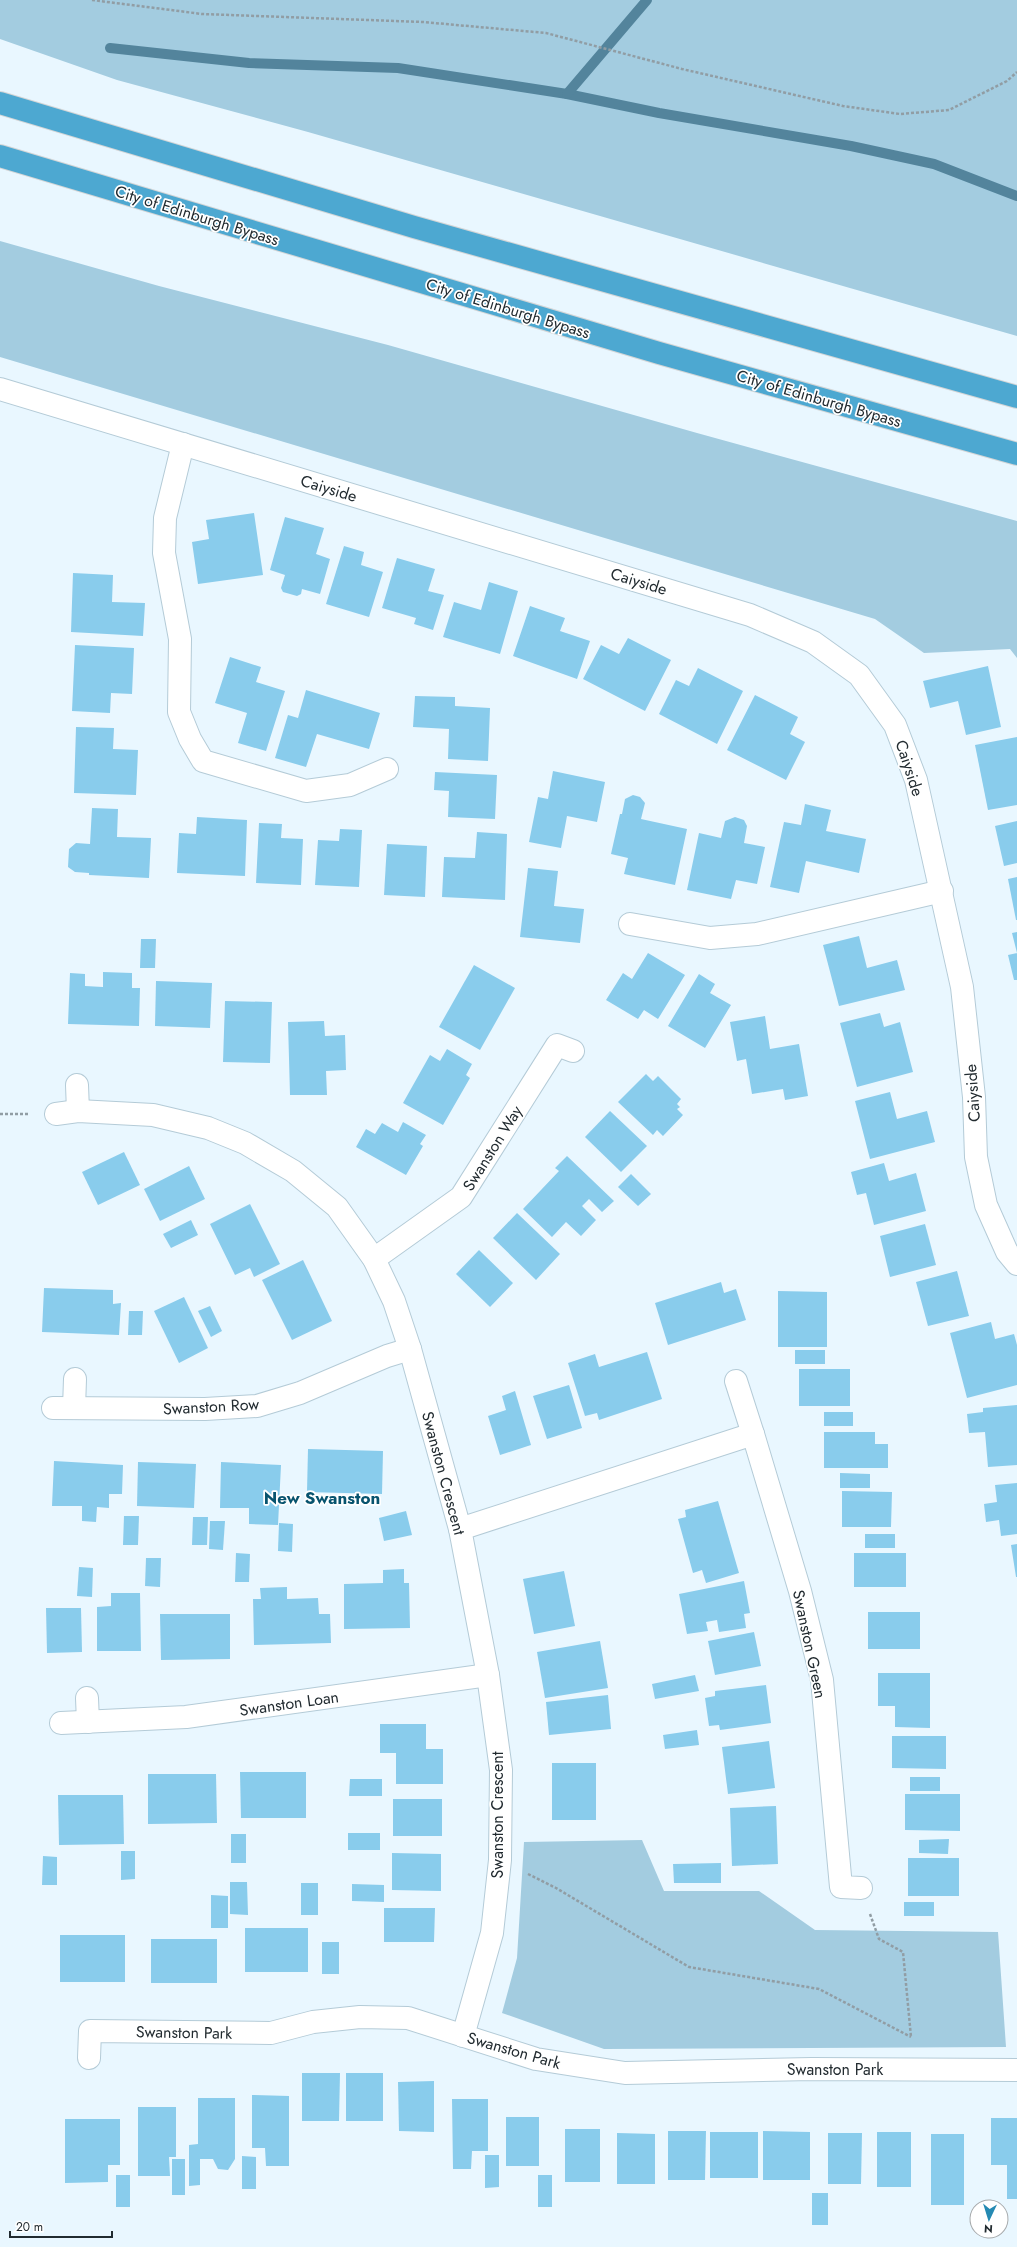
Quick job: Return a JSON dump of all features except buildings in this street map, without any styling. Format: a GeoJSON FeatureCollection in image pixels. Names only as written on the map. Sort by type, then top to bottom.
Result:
{"type":"FeatureCollection","features":[{"type":"Feature","properties":{"kind":"highway"},"geometry":{"type":"LineString","coordinates":[[0,103],[414,227],[1017,397]]}},
{"type":"Feature","properties":{"kind":"highway","name":"City of Edinburgh Bypass"},"geometry":{"type":"LineString","coordinates":[[0,156],[659,353],[1017,454]]}},
{"type":"Feature","properties":{"kind":"street","name":"Caiyside"},"geometry":{"type":"LineString","coordinates":[[0,389],[750,615],[812,642],[858,675],[895,725],[916,780],[942,891],[962,987],[974,1097],[976,1157],[986,1204],[1007,1252],[1017,1264]]}},
{"type":"Feature","properties":{"kind":"street"},"geometry":{"type":"LineString","coordinates":[[183,444],[165,518],[164,553],[180,639],[179,712],[190,739],[203,761],[306,791],[350,785],[387,769]]}},
{"type":"Feature","properties":{"kind":"street"},"geometry":{"type":"LineString","coordinates":[[630,924],[710,938],[757,934],[942,891]]}},
{"type":"Feature","properties":{"kind":"street","name":"Swanston Way"},"geometry":{"type":"LineString","coordinates":[[374,1259],[461,1197],[557,1045],[573,1051]]}},
{"type":"Feature","properties":{"kind":"street"},"geometry":{"type":"LineString","coordinates":[[77,1085],[78,1111]]}},
{"type":"Feature","properties":{"kind":"street","name":"Swanston Crescent"},"geometry":{"type":"LineString","coordinates":[[56,1114],[78,1111],[153,1115],[208,1128],[245,1143],[293,1171],[337,1207],[374,1259],[394,1301],[410,1349],[460,1529],[488,1675],[501,1770],[500,1860],[492,1933],[463,2036]]}},
{"type":"Feature","properties":{"kind":"street","name":"Swanston Row"},"geometry":{"type":"LineString","coordinates":[[75,1380],[63,1408],[205,1409],[257,1406],[300,1393],[388,1356],[410,1349]]}},
{"type":"Feature","properties":{"kind":"street","name":"Swanston Green"},"geometry":{"type":"LineString","coordinates":[[736,1381],[800,1591],[822,1680],[841,1887],[861,1888]]}},
{"type":"Feature","properties":{"kind":"street"},"geometry":{"type":"LineString","coordinates":[[460,1529],[753,1434]]}},
{"type":"Feature","properties":{"kind":"street","name":"Swanston Loan"},"geometry":{"type":"LineString","coordinates":[[61,1723],[186,1717],[488,1675]]}},
{"type":"Feature","properties":{"kind":"street"},"geometry":{"type":"LineString","coordinates":[[87,1698],[88,1722]]}},
{"type":"Feature","properties":{"kind":"street","name":"Swanston Park"},"geometry":{"type":"LineString","coordinates":[[89,2058],[90,2031],[271,2033],[313,2022],[360,2017],[408,2018],[536,2059],[575,2067],[625,2072],[812,2068],[1017,2070]]}},
{"type":"Feature","properties":{"kind":"path"},"geometry":{"type":"LineString","coordinates":[[92,0],[202,14],[423,22],[546,33],[682,69],[835,105],[900,114],[949,110],[1007,81],[1017,72]]}},
{"type":"Feature","properties":{"kind":"path"},"geometry":{"type":"LineString","coordinates":[[500,1860],[556,1888],[690,1966],[819,1989],[912,2037]]}},
{"type":"Feature","properties":{"kind":"path"},"geometry":{"type":"LineString","coordinates":[[861,1888],[879,1939],[903,1952],[914,2069]]}},
{"type":"Feature","properties":{"kind":"shaded area"},"geometry":{"type":"Polygon","coordinates":[[[0,0],[1017,0],[1017,336],[308,132],[117,80],[0,39],[0,0]]]}},
{"type":"Feature","properties":{"kind":"shaded area"},"geometry":{"type":"Polygon","coordinates":[[[0,241],[159,286],[388,345],[697,433],[1017,521],[1017,658],[1010,649],[924,653],[875,619],[0,357],[0,241]]]}},
{"type":"Feature","properties":{"kind":"shaded area"},"geometry":{"type":"Polygon","coordinates":[[[642,1840],[664,1891],[759,1891],[815,1930],[998,1932],[1006,2047],[604,2049],[502,2013],[517,1958],[524,1842],[642,1840]]]}},
{"type":"Feature","properties":{"kind":"waterway"},"geometry":{"type":"LineString","coordinates":[[567,94],[647,0]]}},
{"type":"Feature","properties":{"kind":"waterway"},"geometry":{"type":"LineString","coordinates":[[110,48],[249,63],[398,68],[567,94],[659,113],[851,146],[934,164],[1017,196]]}},
{"type":"Feature","properties":{"kind":"district","name":"New Swanston"},"geometry":{"type":"Point","coordinates":[322,1498]}}]}
